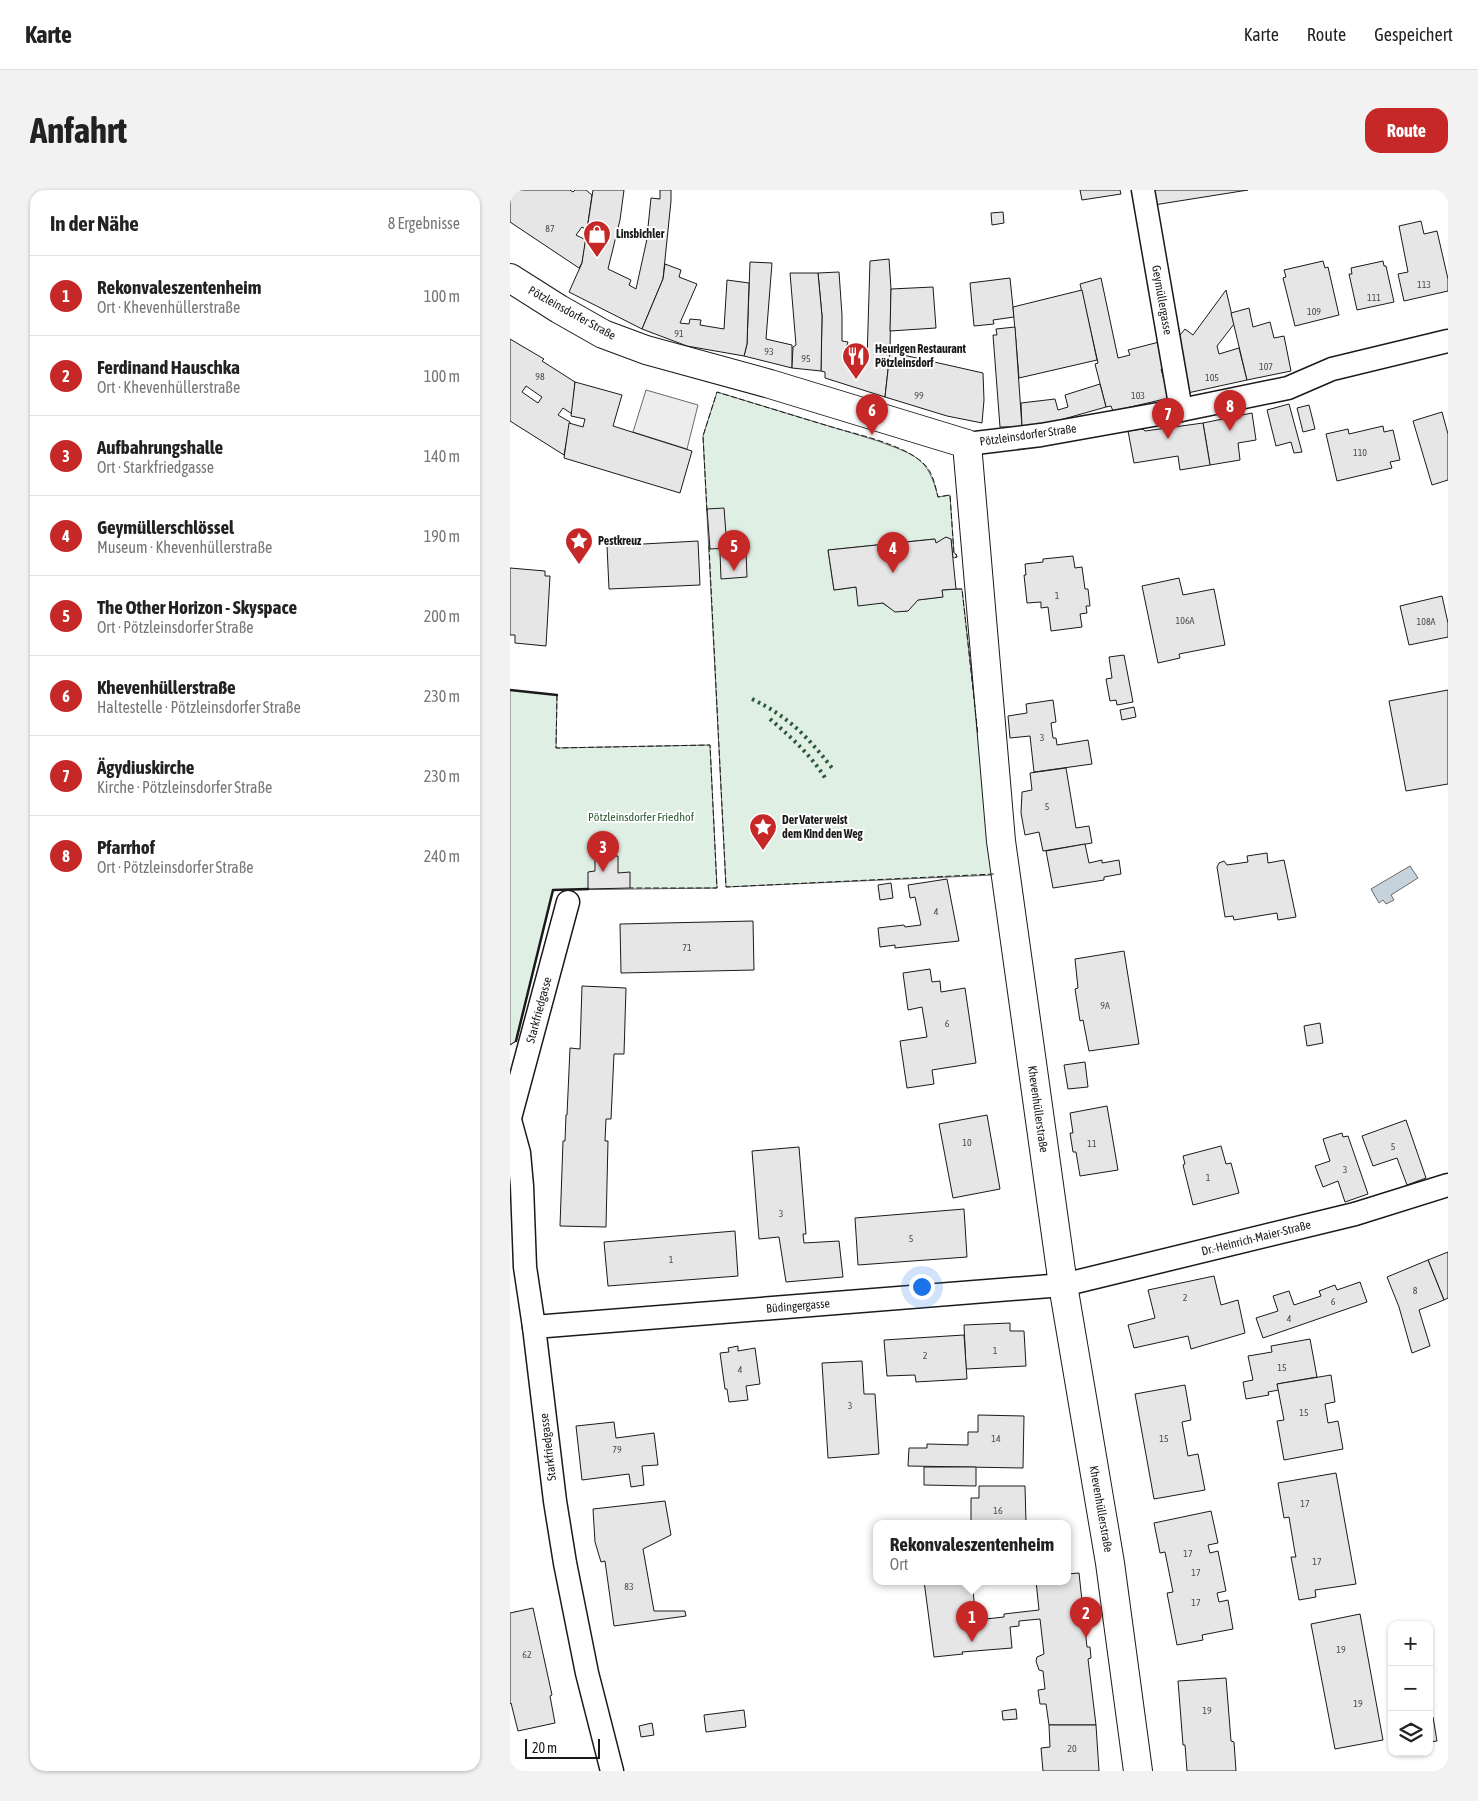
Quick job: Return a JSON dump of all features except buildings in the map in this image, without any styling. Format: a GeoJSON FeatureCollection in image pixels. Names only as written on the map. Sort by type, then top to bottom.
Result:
{"type":"FeatureCollection","features":[{"type":"Feature","properties":{"kind":"street","name":"Geymüllergasse"},"geometry":{"type":"LineString","coordinates":[[1143,190],[1181,410]]}},
{"type":"Feature","properties":{"kind":"street","name":"Pötzleinsdorfer Straße"},"geometry":{"type":"LineString","coordinates":[[510,278],[603,334],[646,350],[770,384],[967,444],[1041,435],[1181,410],[1288,388],[1332,369],[1448,341]]}},
{"type":"Feature","properties":{"kind":"street","name":"Khevenhüllerstraße"},"geometry":{"type":"LineString","coordinates":[[967,444],[1001,841],[1063,1285],[1110,1563],[1138,1771]]}},
{"type":"Feature","properties":{"kind":"street","name":"Starkfriedgasse"},"geometry":{"type":"LineString","coordinates":[[568,902],[510,1119],[520,1161],[525,1267],[555,1501],[587,1673],[612,1771]]}},
{"type":"Feature","properties":{"kind":"street","name":"Dr.-Heinrich-Maier-Straße"},"geometry":{"type":"LineString","coordinates":[[1063,1285],[1355,1214],[1448,1185]]}},
{"type":"Feature","properties":{"kind":"street","name":"Büdingergasse"},"geometry":{"type":"LineString","coordinates":[[534,1327],[1063,1285]]}},
{"type":"Feature","properties":{"kind":"green space"},"geometry":{"type":"Polygon","coordinates":[[[717,392],[878,441],[901,450],[918,459],[924,465],[934,483],[938,497],[950,495],[954,553],[957,557],[953,558],[951,539],[936,543],[934,539],[828,550],[834,590],[856,587],[895,611],[907,611],[918,600],[942,597],[942,590],[962,589],[994,875],[726,887],[703,436],[717,392]]]}},
{"type":"Feature","properties":{"kind":"green space","name":"Pötzleinsdorfer Friedhof"},"geometry":{"type":"Polygon","coordinates":[[[510,690],[557,695],[556,748],[710,745],[717,888],[553,890],[516,1041],[510,1045],[510,690]]]}},
{"type":"Feature","properties":{"kind":"shaded area"},"geometry":{"type":"Polygon","coordinates":[[[646,390],[698,405],[687,449],[633,432],[646,390]]]}},
{"type":"Feature","properties":{"kind":"shaded area"},"geometry":{"type":"Polygon","coordinates":[[[1410,866],[1418,878],[1391,895],[1394,900],[1386,904],[1383,900],[1379,903],[1371,889],[1410,866]]]}},
{"type":"Feature","properties":{"kind":"hedge"},"geometry":{"type":"LineString","coordinates":[[752,699],[787,720],[814,746],[832,768]]}},
{"type":"Feature","properties":{"kind":"hedge"},"geometry":{"type":"LineString","coordinates":[[770,719],[808,755],[827,781]]}},
{"type":"Feature","properties":{"kind":"fence"},"geometry":{"type":"LineString","coordinates":[[707,511],[703,436],[717,392],[881,441],[915,457],[929,470],[938,497],[950,495],[954,554],[957,557],[953,558]]}},
{"type":"Feature","properties":{"kind":"fence"},"geometry":{"type":"LineString","coordinates":[[709,546],[726,887],[994,874]]}},
{"type":"Feature","properties":{"kind":"fence"},"geometry":{"type":"LineString","coordinates":[[956,589],[962,589],[978,735]]}},
{"type":"Feature","properties":{"kind":"fence"},"geometry":{"type":"LineString","coordinates":[[557,695],[556,748],[710,745],[717,888],[630,888]]}},
{"type":"Feature","properties":{"kind":"fence"},"geometry":{"type":"LineString","coordinates":[[510,1045],[516,1041]]}},
{"type":"Feature","properties":{"kind":"wall"},"geometry":{"type":"LineString","coordinates":[[510,690],[557,695]]}},
{"type":"Feature","properties":{"kind":"wall"},"geometry":{"type":"LineString","coordinates":[[516,1041],[553,890],[588,889]]}},
{"type":"Feature","properties":{"kind":"place","name":"Linsbichler"},"geometry":{"type":"Point","coordinates":[597,258]}},
{"type":"Feature","properties":{"kind":"place","name":"Heurigen Restaurant Pötzleinsdorf"},"geometry":{"type":"Point","coordinates":[856,380]}},
{"type":"Feature","properties":{"kind":"place","name":"Pfarrhof"},"geometry":{"type":"Point","coordinates":[1230,431]}},
{"type":"Feature","properties":{"kind":"place","name":"Khevenhüllerstraße"},"geometry":{"type":"Point","coordinates":[872,435]}},
{"type":"Feature","properties":{"kind":"place","name":"Ägydiuskirche"},"geometry":{"type":"Point","coordinates":[1168,439]}},
{"type":"Feature","properties":{"kind":"place","name":"Pestkreuz"},"geometry":{"type":"Point","coordinates":[579,565]}},
{"type":"Feature","properties":{"kind":"place","name":"The Other Horizon - Skyspace"},"geometry":{"type":"Point","coordinates":[734,571]}},
{"type":"Feature","properties":{"kind":"place","name":"Geymüllerschlössel"},"geometry":{"type":"Point","coordinates":[893,573]}},
{"type":"Feature","properties":{"kind":"place","name":"Der Vater weist dem Kind den Weg"},"geometry":{"type":"Point","coordinates":[763,851]}},
{"type":"Feature","properties":{"kind":"place","name":"Aufbahrungshalle"},"geometry":{"type":"Point","coordinates":[603,872]}},
{"type":"Feature","properties":{"kind":"place","name":"Ferdinand Hauschka"},"geometry":{"type":"Point","coordinates":[1086,1638]}},
{"type":"Feature","properties":{"kind":"place","name":"Rekonvaleszentenheim"},"geometry":{"type":"Point","coordinates":[972,1642]}}]}
